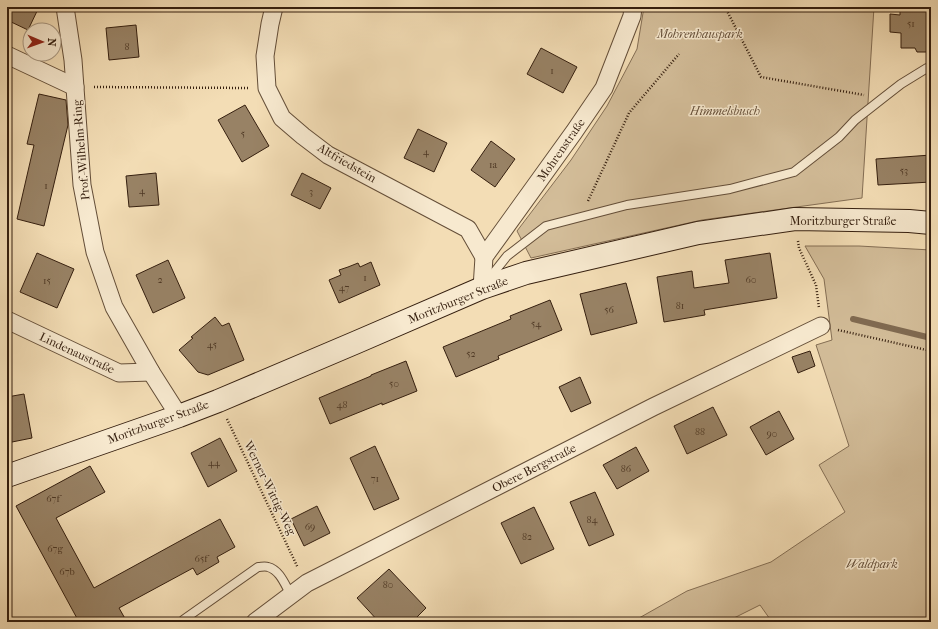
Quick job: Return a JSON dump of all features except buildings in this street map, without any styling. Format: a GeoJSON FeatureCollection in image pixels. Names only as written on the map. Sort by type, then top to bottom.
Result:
{"type":"FeatureCollection","features":[{"type":"Feature","properties":{"kind":"street","name":"Prof.-Wilhelm-Ring"},"geometry":{"type":"LineString","coordinates":[[65,7],[73,60],[82,185],[95,252],[114,307],[150,372],[179,416]]}},
{"type":"Feature","properties":{"kind":"street","name":"Altfriedstein"},"geometry":{"type":"LineString","coordinates":[[274,7],[265,56],[267,88],[282,118],[328,155],[468,229],[484,257]]}},
{"type":"Feature","properties":{"kind":"street","name":"Mohrenstraße"},"geometry":{"type":"LineString","coordinates":[[484,257],[604,88],[632,16],[633,7]]}},
{"type":"Feature","properties":{"kind":"street"},"geometry":{"type":"LineString","coordinates":[[7,56],[75,87]]}},
{"type":"Feature","properties":{"kind":"street","name":"Moritzburger Straße"},"geometry":{"type":"LineString","coordinates":[[7,476],[218,401],[482,288],[526,273],[698,233],[795,218],[931,223]]}},
{"type":"Feature","properties":{"kind":"street"},"geometry":{"type":"LineString","coordinates":[[482,288],[484,257]]}},
{"type":"Feature","properties":{"kind":"street","name":"Lindenaustraße"},"geometry":{"type":"LineString","coordinates":[[7,320],[119,373],[150,372]]}},
{"type":"Feature","properties":{"kind":"street","name":"Obere Bergstraße"},"geometry":{"type":"LineString","coordinates":[[255,622],[307,583],[653,407],[821,326]]}},
{"type":"Feature","properties":{"kind":"lane"},"geometry":{"type":"LineString","coordinates":[[482,288],[506,256],[546,226],[627,205],[730,189],[794,172],[839,137],[855,120],[901,84],[927,68],[931,68]]}},
{"type":"Feature","properties":{"kind":"lane"},"geometry":{"type":"LineString","coordinates":[[183,620],[258,567],[267,566],[274,570],[291,595]]}},
{"type":"Feature","properties":{"kind":"path"},"geometry":{"type":"LineString","coordinates":[[725,7],[761,77],[883,98]]}},
{"type":"Feature","properties":{"kind":"path"},"geometry":{"type":"LineString","coordinates":[[581,217],[628,113],[678,54]]}},
{"type":"Feature","properties":{"kind":"path"},"geometry":{"type":"LineString","coordinates":[[75,87],[267,88]]}},
{"type":"Feature","properties":{"kind":"path"},"geometry":{"type":"LineString","coordinates":[[799,248],[816,285],[821,326],[931,351]]}},
{"type":"Feature","properties":{"kind":"path","name":"Werner-Wittig-Weg"},"geometry":{"type":"LineString","coordinates":[[218,401],[296,564],[307,583]]}},
{"type":"Feature","properties":{"kind":"green space","name":"Himmelsbusch"},"geometry":{"type":"Polygon","coordinates":[[[644,7],[874,7],[862,198],[702,220],[531,258],[517,231],[571,160],[607,106],[637,49],[644,7]]]}},
{"type":"Feature","properties":{"kind":"green space","name":"Waldpark"},"geometry":{"type":"Polygon","coordinates":[[[805,246],[859,246],[931,250],[931,622],[772,622],[760,605],[726,622],[632,622],[687,591],[771,562],[845,512],[819,465],[849,446],[816,345],[832,340],[824,279],[805,246]]]}},
{"type":"Feature","properties":{"kind":"waterway"},"geometry":{"type":"LineString","coordinates":[[853,319],[931,338]]}},
{"type":"Feature","properties":{"kind":"park label","name":"Mohrenhauspark"},"geometry":{"type":"Point","coordinates":[700,34]}}]}
